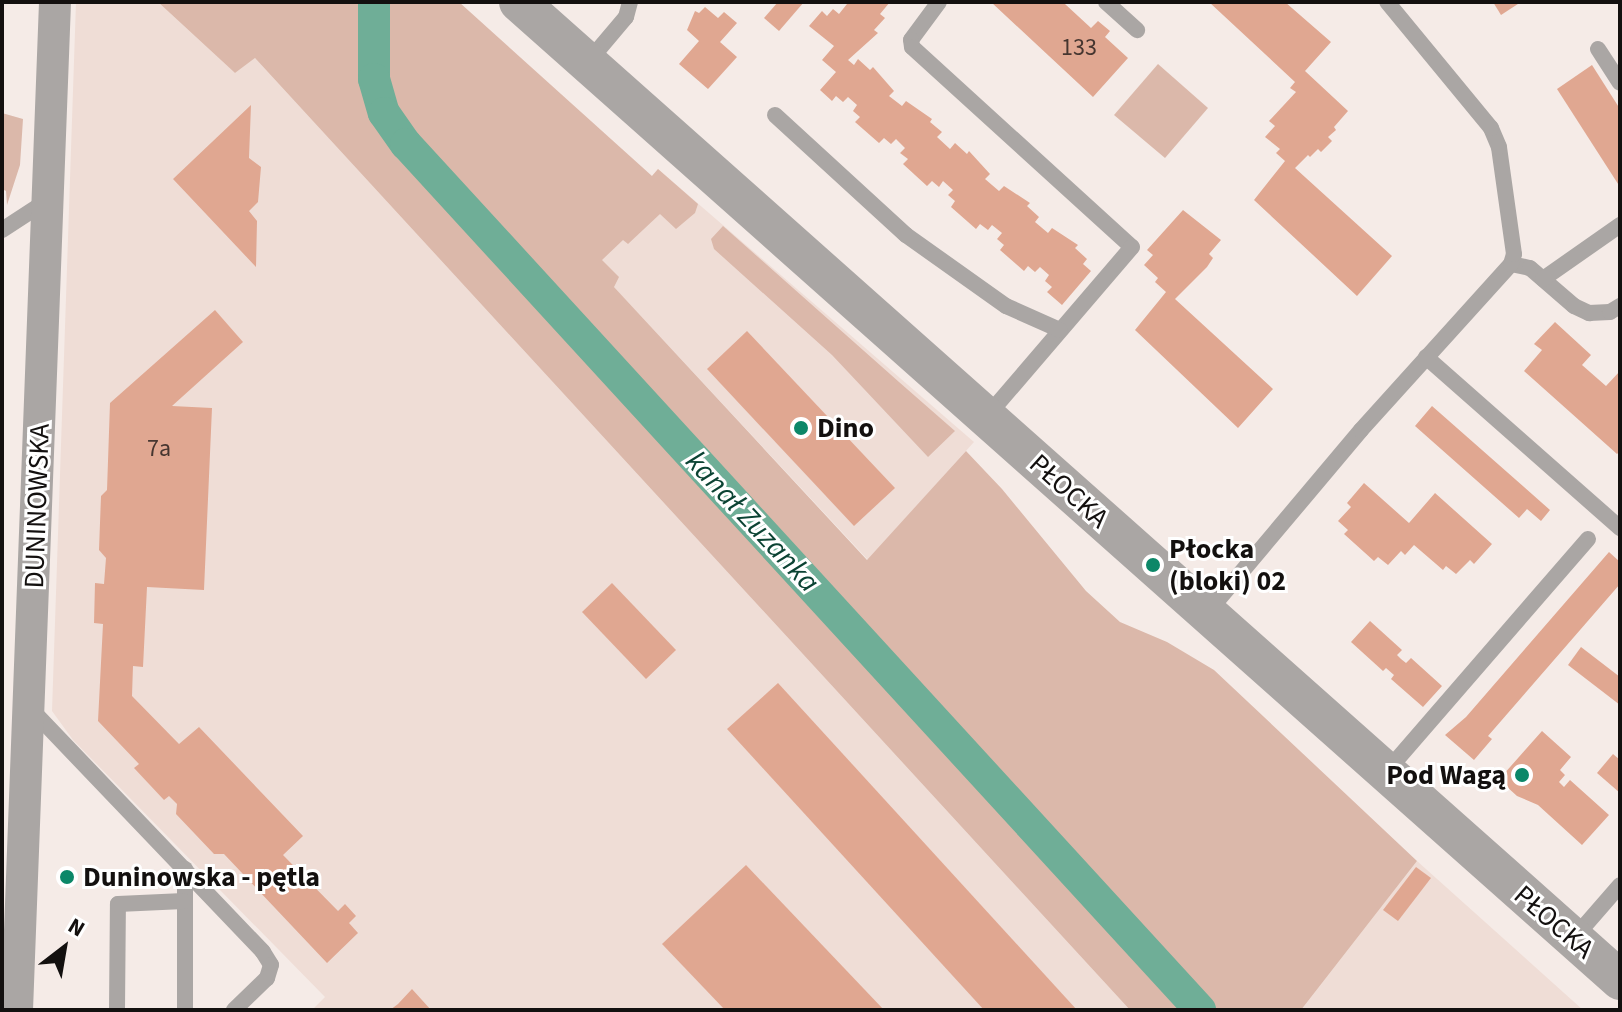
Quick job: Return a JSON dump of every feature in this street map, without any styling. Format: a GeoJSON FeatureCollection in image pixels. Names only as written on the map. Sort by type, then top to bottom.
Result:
{"type":"FeatureCollection","features":[{"type":"Feature","properties":{"kind":"street","name":"DUNINOWSKA"},"geometry":{"type":"LineString","coordinates":[[17,1010],[50,199],[55,2]]}},
{"type":"Feature","properties":{"kind":"street","name":"PŁOCKA"},"geometry":{"type":"LineString","coordinates":[[519,2],[1620,980]]}},
{"type":"Feature","properties":{"kind":"lane"},"geometry":{"type":"LineString","coordinates":[[588,62],[626,17],[630,2]]}},
{"type":"Feature","properties":{"kind":"lane"},"geometry":{"type":"LineString","coordinates":[[939,2],[911,40],[912,47],[1132,247],[986,417]]}},
{"type":"Feature","properties":{"kind":"lane"},"geometry":{"type":"LineString","coordinates":[[1106,2],[1137,30]]}},
{"type":"Feature","properties":{"kind":"lane"},"geometry":{"type":"LineString","coordinates":[[1206,615],[1426,357],[1511,264],[1514,254],[1499,147],[1491,128],[1387,2]]}},
{"type":"Feature","properties":{"kind":"lane"},"geometry":{"type":"LineString","coordinates":[[1598,49],[1620,83]]}},
{"type":"Feature","properties":{"kind":"lane"},"geometry":{"type":"LineString","coordinates":[[775,115],[906,235],[1006,306],[1060,330]]}},
{"type":"Feature","properties":{"kind":"lane"},"geometry":{"type":"LineString","coordinates":[[2,230],[50,199]]}},
{"type":"Feature","properties":{"kind":"lane"},"geometry":{"type":"LineString","coordinates":[[1543,279],[1620,225]]}},
{"type":"Feature","properties":{"kind":"lane"},"geometry":{"type":"LineString","coordinates":[[1511,264],[1530,268],[1574,306],[1589,313],[1610,312],[1620,306]]}},
{"type":"Feature","properties":{"kind":"lane"},"geometry":{"type":"LineString","coordinates":[[1426,357],[1620,528]]}},
{"type":"Feature","properties":{"kind":"lane"},"geometry":{"type":"LineString","coordinates":[[1386,772],[1588,539]]}},
{"type":"Feature","properties":{"kind":"lane"},"geometry":{"type":"LineString","coordinates":[[29,706],[185,869],[271,965],[267,978],[234,1010]]}},
{"type":"Feature","properties":{"kind":"lane"},"geometry":{"type":"LineString","coordinates":[[185,869],[185,1010]]}},
{"type":"Feature","properties":{"kind":"lane"},"geometry":{"type":"LineString","coordinates":[[1573,939],[1620,885]]}},
{"type":"Feature","properties":{"kind":"lane"},"geometry":{"type":"LineString","coordinates":[[117,1010],[118,904],[184,901]]}},
{"type":"Feature","properties":{"kind":"shaded area"},"geometry":{"type":"Polygon","coordinates":[[[76,2],[158,2],[235,73],[255,58],[1130,1010],[312,1010],[325,997],[73,740],[52,711],[76,2]]]}},
{"type":"Feature","properties":{"kind":"shaded area"},"geometry":{"type":"Polygon","coordinates":[[[158,2],[459,2],[652,176],[658,169],[698,204],[695,213],[676,229],[660,214],[628,244],[623,240],[602,260],[619,277],[614,287],[867,560],[966,451],[1002,489],[1086,591],[1120,622],[1167,642],[1214,670],[1417,861],[1301,1010],[1130,1010],[255,58],[235,73],[158,2]]]}},
{"type":"Feature","properties":{"kind":"shaded area"},"geometry":{"type":"Polygon","coordinates":[[[1158,64],[1208,108],[1165,158],[1114,115],[1158,64]]]}},
{"type":"Feature","properties":{"kind":"shaded area"},"geometry":{"type":"Polygon","coordinates":[[[2,113],[23,119],[20,165],[7,205],[6,191],[2,189],[2,113]]]}},
{"type":"Feature","properties":{"kind":"shaded area"},"geometry":{"type":"Polygon","coordinates":[[[658,169],[974,442],[868,560],[584,255],[658,169]]]}},
{"type":"Feature","properties":{"kind":"shaded area"},"geometry":{"type":"Polygon","coordinates":[[[723,226],[955,431],[928,457],[832,355],[714,249],[711,239],[723,226]]]}},
{"type":"Feature","properties":{"kind":"shaded area"},"geometry":{"type":"Polygon","coordinates":[[[1417,861],[1583,1010],[1301,1010],[1417,861]]]}},
{"type":"Feature","properties":{"kind":"building"},"geometry":{"type":"Polygon","coordinates":[[[778,2],[804,2],[779,31],[764,18],[778,2]]]}},
{"type":"Feature","properties":{"kind":"building"},"geometry":{"type":"Polygon","coordinates":[[[845,2],[890,2],[880,14],[885,18],[874,30],[878,33],[848,60],[854,65],[858,59],[870,70],[873,67],[894,91],[889,96],[902,106],[906,101],[932,119],[930,122],[942,132],[937,137],[950,149],[955,143],[967,154],[969,151],[990,174],[985,179],[999,191],[1004,186],[1030,203],[1027,206],[1039,217],[1035,222],[1048,233],[1052,228],[1078,245],[1075,248],[1087,259],[1083,264],[1091,271],[1062,305],[1047,292],[1052,287],[1045,281],[1049,275],[1040,267],[1035,272],[1028,266],[1024,271],[1000,250],[1004,245],[997,239],[1002,233],[992,225],[988,230],[980,224],[976,229],[951,207],[955,201],[948,195],[953,190],[943,181],[939,187],[932,181],[927,186],[903,164],[908,159],[900,153],[905,148],[896,139],[891,144],[884,138],[879,143],[855,122],[860,117],[853,111],[857,105],[848,97],[843,102],[836,96],[832,101],[820,90],[836,72],[822,60],[834,46],[809,26],[822,11],[827,16],[833,9],[839,14],[847,4],[845,2]]]}},
{"type":"Feature","properties":{"kind":"building"},"geometry":{"type":"Polygon","coordinates":[[[991,2],[1067,2],[1065,4],[1091,28],[1098,21],[1110,31],[1105,37],[1128,58],[1093,97],[991,2]]]}},
{"type":"Feature","properties":{"kind":"building"},"geometry":{"type":"Polygon","coordinates":[[[1209,2],[1285,2],[1331,42],[1305,71],[1348,111],[1328,137],[1332,141],[1321,152],[1318,149],[1310,157],[1308,155],[1295,168],[1392,256],[1357,296],[1254,200],[1285,161],[1276,153],[1280,149],[1265,137],[1275,126],[1269,121],[1296,92],[1290,88],[1295,82],[1209,2]]]}},
{"type":"Feature","properties":{"kind":"building"},"geometry":{"type":"Polygon","coordinates":[[[1493,2],[1521,2],[1501,15],[1493,2]]]}},
{"type":"Feature","properties":{"kind":"building"},"geometry":{"type":"Polygon","coordinates":[[[705,7],[718,18],[724,12],[737,23],[720,42],[737,57],[708,89],[679,64],[699,41],[687,30],[695,11],[699,13],[705,7]]]}},
{"type":"Feature","properties":{"kind":"building"},"geometry":{"type":"Polygon","coordinates":[[[1592,65],[1620,109],[1620,187],[1557,89],[1592,65]]]}},
{"type":"Feature","properties":{"kind":"building"},"geometry":{"type":"Polygon","coordinates":[[[251,105],[249,158],[261,167],[258,202],[249,211],[257,221],[256,267],[173,179],[251,105]]]}},
{"type":"Feature","properties":{"kind":"building"},"geometry":{"type":"Polygon","coordinates":[[[1183,210],[1221,240],[1209,254],[1213,258],[1207,267],[1175,299],[1273,389],[1238,428],[1135,330],[1166,292],[1155,282],[1158,278],[1144,265],[1153,255],[1147,250],[1183,210]]]}},
{"type":"Feature","properties":{"kind":"building"},"geometry":{"type":"Polygon","coordinates":[[[215,310],[243,342],[172,406],[212,408],[204,590],[147,587],[143,667],[133,666],[132,696],[179,744],[199,727],[303,836],[283,855],[338,911],[345,904],[356,916],[349,923],[358,933],[327,963],[224,854],[214,854],[176,814],[177,804],[169,796],[164,800],[134,768],[139,764],[98,721],[103,624],[94,623],[95,583],[104,584],[106,558],[99,550],[101,496],[107,490],[110,403],[215,310]]]}},
{"type":"Feature","properties":{"kind":"building"},"geometry":{"type":"Polygon","coordinates":[[[1555,322],[1591,355],[1582,365],[1606,386],[1620,371],[1620,451],[1617,454],[1524,371],[1542,350],[1534,344],[1555,322]]]}},
{"type":"Feature","properties":{"kind":"building","name":"Dino"},"geometry":{"type":"Polygon","coordinates":[[[747,331],[895,488],[854,526],[707,369],[747,331]]]}},
{"type":"Feature","properties":{"kind":"building"},"geometry":{"type":"Polygon","coordinates":[[[1432,406],[1550,510],[1541,521],[1527,509],[1519,518],[1415,426],[1432,406]]]}},
{"type":"Feature","properties":{"kind":"building"},"geometry":{"type":"Polygon","coordinates":[[[1364,483],[1409,523],[1435,493],[1492,544],[1474,564],[1470,560],[1456,574],[1446,566],[1443,570],[1414,545],[1405,555],[1401,551],[1388,565],[1378,557],[1374,561],[1344,534],[1348,530],[1338,521],[1351,507],[1347,503],[1364,483]]]}},
{"type":"Feature","properties":{"kind":"building"},"geometry":{"type":"Polygon","coordinates":[[[1609,552],[1620,562],[1620,584],[1488,736],[1492,739],[1474,760],[1445,735],[1466,717],[1609,552]]]}},
{"type":"Feature","properties":{"kind":"building"},"geometry":{"type":"Polygon","coordinates":[[[612,583],[676,650],[646,679],[582,612],[612,583]]]}},
{"type":"Feature","properties":{"kind":"building"},"geometry":{"type":"Polygon","coordinates":[[[1370,621],[1402,650],[1397,655],[1401,659],[1406,663],[1411,658],[1442,686],[1423,707],[1391,679],[1394,675],[1386,668],[1383,671],[1351,642],[1370,621]]]}},
{"type":"Feature","properties":{"kind":"building"},"geometry":{"type":"Polygon","coordinates":[[[1581,647],[1620,677],[1620,705],[1568,665],[1581,647]]]}},
{"type":"Feature","properties":{"kind":"building"},"geometry":{"type":"Polygon","coordinates":[[[778,683],[1077,1010],[984,1010],[727,729],[778,683]]]}},
{"type":"Feature","properties":{"kind":"building"},"geometry":{"type":"Polygon","coordinates":[[[1542,731],[1571,757],[1560,770],[1565,775],[1559,782],[1564,787],[1570,780],[1609,815],[1582,845],[1538,805],[1517,796],[1506,786],[1503,775],[1542,731]]]}},
{"type":"Feature","properties":{"kind":"building"},"geometry":{"type":"Polygon","coordinates":[[[1613,754],[1620,760],[1620,793],[1597,773],[1613,754]]]}},
{"type":"Feature","properties":{"kind":"building"},"geometry":{"type":"Polygon","coordinates":[[[746,865],[884,1010],[725,1010],[662,944],[746,865]]]}},
{"type":"Feature","properties":{"kind":"building"},"geometry":{"type":"Polygon","coordinates":[[[1416,867],[1431,878],[1398,921],[1383,910],[1416,867]]]}},
{"type":"Feature","properties":{"kind":"building"},"geometry":{"type":"Polygon","coordinates":[[[412,989],[431,1010],[390,1010],[398,1004],[412,989]]]}},
{"type":"Feature","properties":{"kind":"waterway","name":"kanał Zuzanka"},"geometry":{"type":"LineString","coordinates":[[374,2],[374,79],[384,113],[406,144],[1200,1010]]}},
{"type":"Feature","properties":{"kind":"place","name":"Dino"},"geometry":{"type":"Point","coordinates":[801,428]}},
{"type":"Feature","properties":{"kind":"place","name":"Płocka (bloki) 02"},"geometry":{"type":"Point","coordinates":[1153,565]}},
{"type":"Feature","properties":{"kind":"place","name":"Pod Wagą"},"geometry":{"type":"Point","coordinates":[1522,775]}},
{"type":"Feature","properties":{"kind":"place","name":"Duninowska - pętla"},"geometry":{"type":"Point","coordinates":[67,877]}}]}
